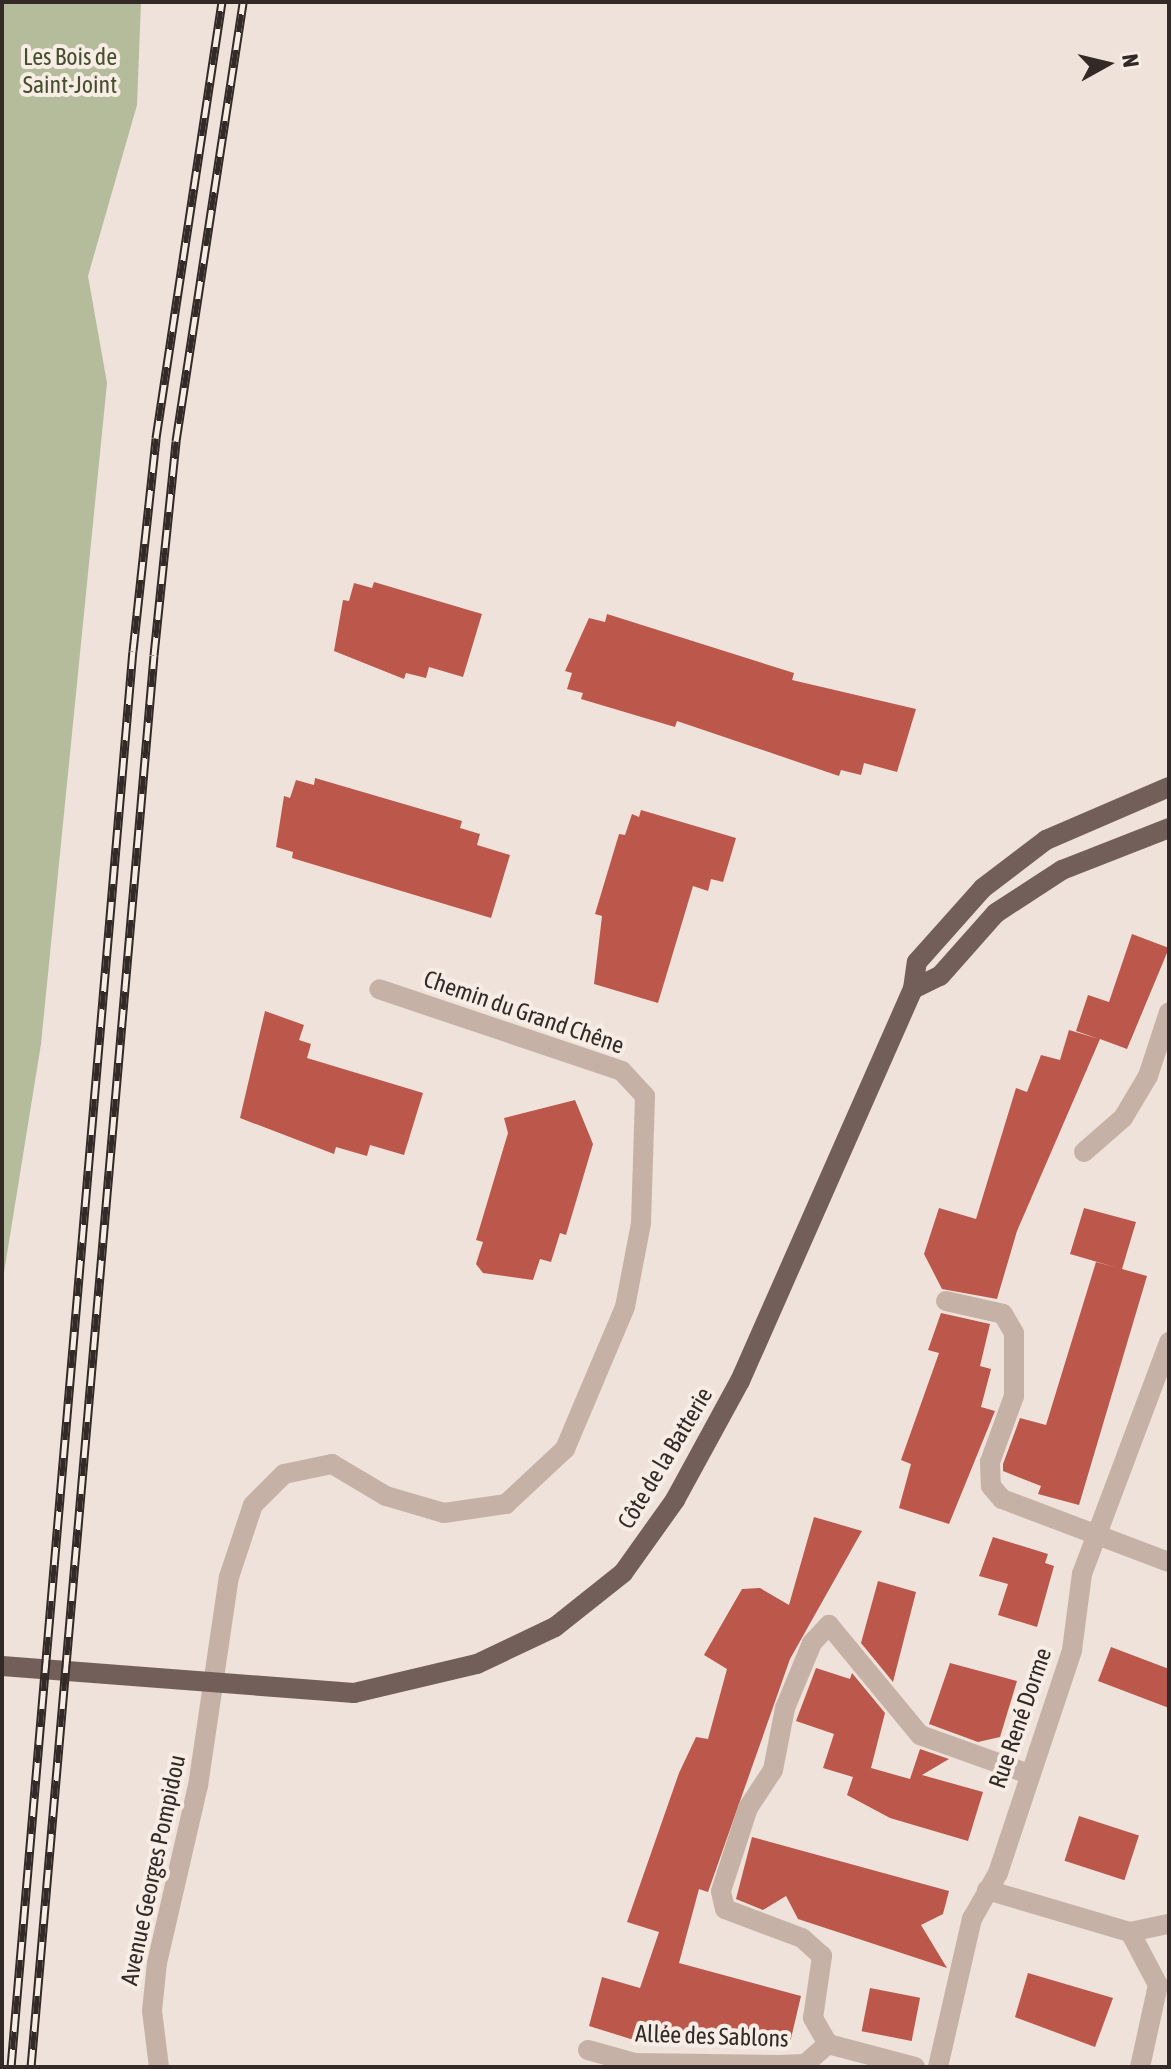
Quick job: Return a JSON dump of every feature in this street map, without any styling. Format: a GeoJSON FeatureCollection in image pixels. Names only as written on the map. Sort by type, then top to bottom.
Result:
{"type":"FeatureCollection","features":[{"type":"Feature","properties":{"kind":"main road","name":"Côte de la Batterie"},"geometry":{"type":"LineString","coordinates":[[12,1667],[215,1685],[354,1693],[477,1664],[555,1627],[623,1573],[675,1500],[740,1381],[913,989],[917,962],[983,888],[1046,840],[1169,787]]}},
{"type":"Feature","properties":{"kind":"main road"},"geometry":{"type":"LineString","coordinates":[[913,989],[940,976],[996,913],[1062,870],[1169,828]]}},
{"type":"Feature","properties":{"kind":"street","name":"Chemin du Grand Chêne"},"geometry":{"type":"LineString","coordinates":[[215,1685],[229,1577],[253,1505],[284,1474],[332,1464],[386,1496],[444,1513],[506,1504],[565,1449],[625,1307],[641,1223],[645,1096],[622,1071],[379,989]]}},
{"type":"Feature","properties":{"kind":"street"},"geometry":{"type":"LineString","coordinates":[[1084,1152],[1123,1118],[1162,1060],[1169,1012]]}},
{"type":"Feature","properties":{"kind":"street"},"geometry":{"type":"LineString","coordinates":[[946,1301],[1003,1314],[1014,1333],[1014,1396],[990,1462],[991,1486],[1002,1499],[1169,1562]]}},
{"type":"Feature","properties":{"kind":"street","name":"Rue René Dorme"},"geometry":{"type":"LineString","coordinates":[[938,2067],[970,1928],[987,1890],[1072,1650],[1082,1574],[1169,1342]]}},
{"type":"Feature","properties":{"kind":"street","name":"Allée des Sablons"},"geometry":{"type":"LineString","coordinates":[[588,2050],[635,2063],[779,2065],[805,2064],[828,2044],[813,2018],[822,1956],[802,1938],[736,1919],[721,1891],[748,1808],[773,1770],[785,1708],[812,1643],[829,1625],[920,1735],[1026,1773]]}},
{"type":"Feature","properties":{"kind":"street","name":"Avenue Georges Pompidou"},"geometry":{"type":"LineString","coordinates":[[159,2067],[152,2011],[157,1963],[215,1685]]}},
{"type":"Feature","properties":{"kind":"street"},"geometry":{"type":"LineString","coordinates":[[987,1890],[1010,1903],[1130,1932],[1169,1924]]}},
{"type":"Feature","properties":{"kind":"street"},"geometry":{"type":"LineString","coordinates":[[1130,1932],[1158,1985],[1140,2067]]}},
{"type":"Feature","properties":{"kind":"street"},"geometry":{"type":"LineString","coordinates":[[828,2044],[915,2067]]}},
{"type":"Feature","properties":{"kind":"green space","name":"Les Bois de Saint-Joint"},"geometry":{"type":"Polygon","coordinates":[[[2,2],[141,2],[137,105],[88,276],[107,383],[41,1044],[2,1285],[2,2]]]}},
{"type":"Feature","properties":{"kind":"building"},"geometry":{"type":"Polygon","coordinates":[[[374,582],[482,614],[463,677],[429,667],[426,678],[406,673],[404,679],[334,651],[343,600],[349,601],[354,583],[372,588],[374,582]]]}},
{"type":"Feature","properties":{"kind":"building"},"geometry":{"type":"Polygon","coordinates":[[[607,614],[794,673],[792,680],[916,709],[897,772],[864,763],[861,775],[841,770],[839,776],[677,721],[675,727],[581,699],[583,693],[567,689],[572,673],[565,671],[589,618],[605,622],[607,614]]]}},
{"type":"Feature","properties":{"kind":"building"},"geometry":{"type":"Polygon","coordinates":[[[315,778],[462,821],[460,828],[480,834],[477,845],[510,855],[491,918],[292,858],[293,852],[276,847],[284,796],[290,798],[296,780],[314,785],[315,778]]]}},
{"type":"Feature","properties":{"kind":"building"},"geometry":{"type":"Polygon","coordinates":[[[641,810],[736,838],[723,882],[711,879],[708,891],[693,886],[658,1003],[594,984],[602,916],[595,914],[619,834],[625,835],[632,814],[639,817],[641,810]]]}},
{"type":"Feature","properties":{"kind":"building"},"geometry":{"type":"Polygon","coordinates":[[[1132,934],[1169,948],[1127,1049],[1100,1039],[1017,1231],[997,1299],[942,1289],[924,1254],[939,1208],[976,1219],[1016,1088],[1027,1092],[1041,1055],[1060,1060],[1069,1030],[1099,1039],[1076,1031],[1088,995],[1109,1002],[1132,934]]]}},
{"type":"Feature","properties":{"kind":"building"},"geometry":{"type":"Polygon","coordinates":[[[265,1011],[304,1025],[299,1040],[311,1044],[307,1058],[423,1093],[404,1155],[370,1145],[367,1156],[336,1147],[334,1154],[240,1118],[265,1011]]]}},
{"type":"Feature","properties":{"kind":"building"},"geometry":{"type":"Polygon","coordinates":[[[575,1100],[593,1144],[566,1235],[560,1233],[551,1262],[540,1259],[533,1280],[483,1273],[476,1264],[483,1242],[476,1240],[508,1133],[504,1118],[575,1100]]]}},
{"type":"Feature","properties":{"kind":"building"},"geometry":{"type":"Polygon","coordinates":[[[1084,1208],[1136,1222],[1122,1269],[1147,1276],[1079,1505],[1038,1494],[1041,1486],[1003,1471],[1003,1464],[1020,1418],[1046,1425],[1096,1262],[1118,1268],[1070,1254],[1084,1208]]]}},
{"type":"Feature","properties":{"kind":"building"},"geometry":{"type":"Polygon","coordinates":[[[941,1313],[990,1324],[980,1366],[991,1369],[981,1407],[995,1411],[949,1524],[899,1508],[911,1464],[901,1460],[939,1353],[928,1350],[941,1313]]]}},
{"type":"Feature","properties":{"kind":"building"},"geometry":{"type":"Polygon","coordinates":[[[814,1517],[862,1531],[790,1659],[708,1892],[699,1889],[679,1963],[801,1996],[789,2047],[669,2033],[667,2041],[650,2045],[589,2026],[602,1977],[640,1988],[659,1932],[627,1922],[679,1773],[696,1737],[708,1739],[727,1669],[704,1655],[742,1589],[760,1588],[789,1605],[814,1517]]]}},
{"type":"Feature","properties":{"kind":"building"},"geometry":{"type":"Polygon","coordinates":[[[993,1537],[1048,1554],[1045,1563],[1054,1566],[1037,1627],[998,1615],[1008,1584],[979,1576],[993,1537]]]}},
{"type":"Feature","properties":{"kind":"building"},"geometry":{"type":"Polygon","coordinates":[[[878,1581],[916,1592],[893,1682],[861,1643],[878,1581]]]}},
{"type":"Feature","properties":{"kind":"building"},"geometry":{"type":"Polygon","coordinates":[[[1111,1647],[1169,1669],[1169,1708],[1098,1681],[1111,1647]]]}},
{"type":"Feature","properties":{"kind":"building"},"geometry":{"type":"Polygon","coordinates":[[[950,1663],[1017,1681],[1000,1737],[978,1742],[929,1724],[950,1663]]]}},
{"type":"Feature","properties":{"kind":"building"},"geometry":{"type":"Polygon","coordinates":[[[816,1668],[850,1679],[852,1673],[885,1713],[871,1768],[910,1779],[920,1749],[949,1759],[922,1775],[983,1792],[968,1841],[890,1818],[847,1795],[853,1777],[823,1768],[834,1734],[796,1721],[816,1668]]]}},
{"type":"Feature","properties":{"kind":"building"},"geometry":{"type":"Polygon","coordinates":[[[1079,1816],[1139,1835],[1124,1880],[1064,1861],[1079,1816]]]}},
{"type":"Feature","properties":{"kind":"building"},"geometry":{"type":"Polygon","coordinates":[[[752,1837],[949,1891],[943,1914],[921,1925],[947,1968],[798,1919],[786,1896],[763,1910],[736,1899],[752,1837]]]}},
{"type":"Feature","properties":{"kind":"building"},"geometry":{"type":"Polygon","coordinates":[[[1028,1973],[1113,1998],[1095,2047],[1015,2017],[1028,1973]]]}},
{"type":"Feature","properties":{"kind":"building"},"geometry":{"type":"Polygon","coordinates":[[[870,1988],[920,1998],[912,2041],[862,2031],[870,1988]]]}},
{"type":"Feature","properties":{"kind":"railway"},"geometry":{"type":"LineString","coordinates":[[11,2067],[133,651],[156,438],[222,2]]}},
{"type":"Feature","properties":{"kind":"railway"},"geometry":{"type":"LineString","coordinates":[[31,2067],[154,655],[176,441],[243,2]]}}]}
